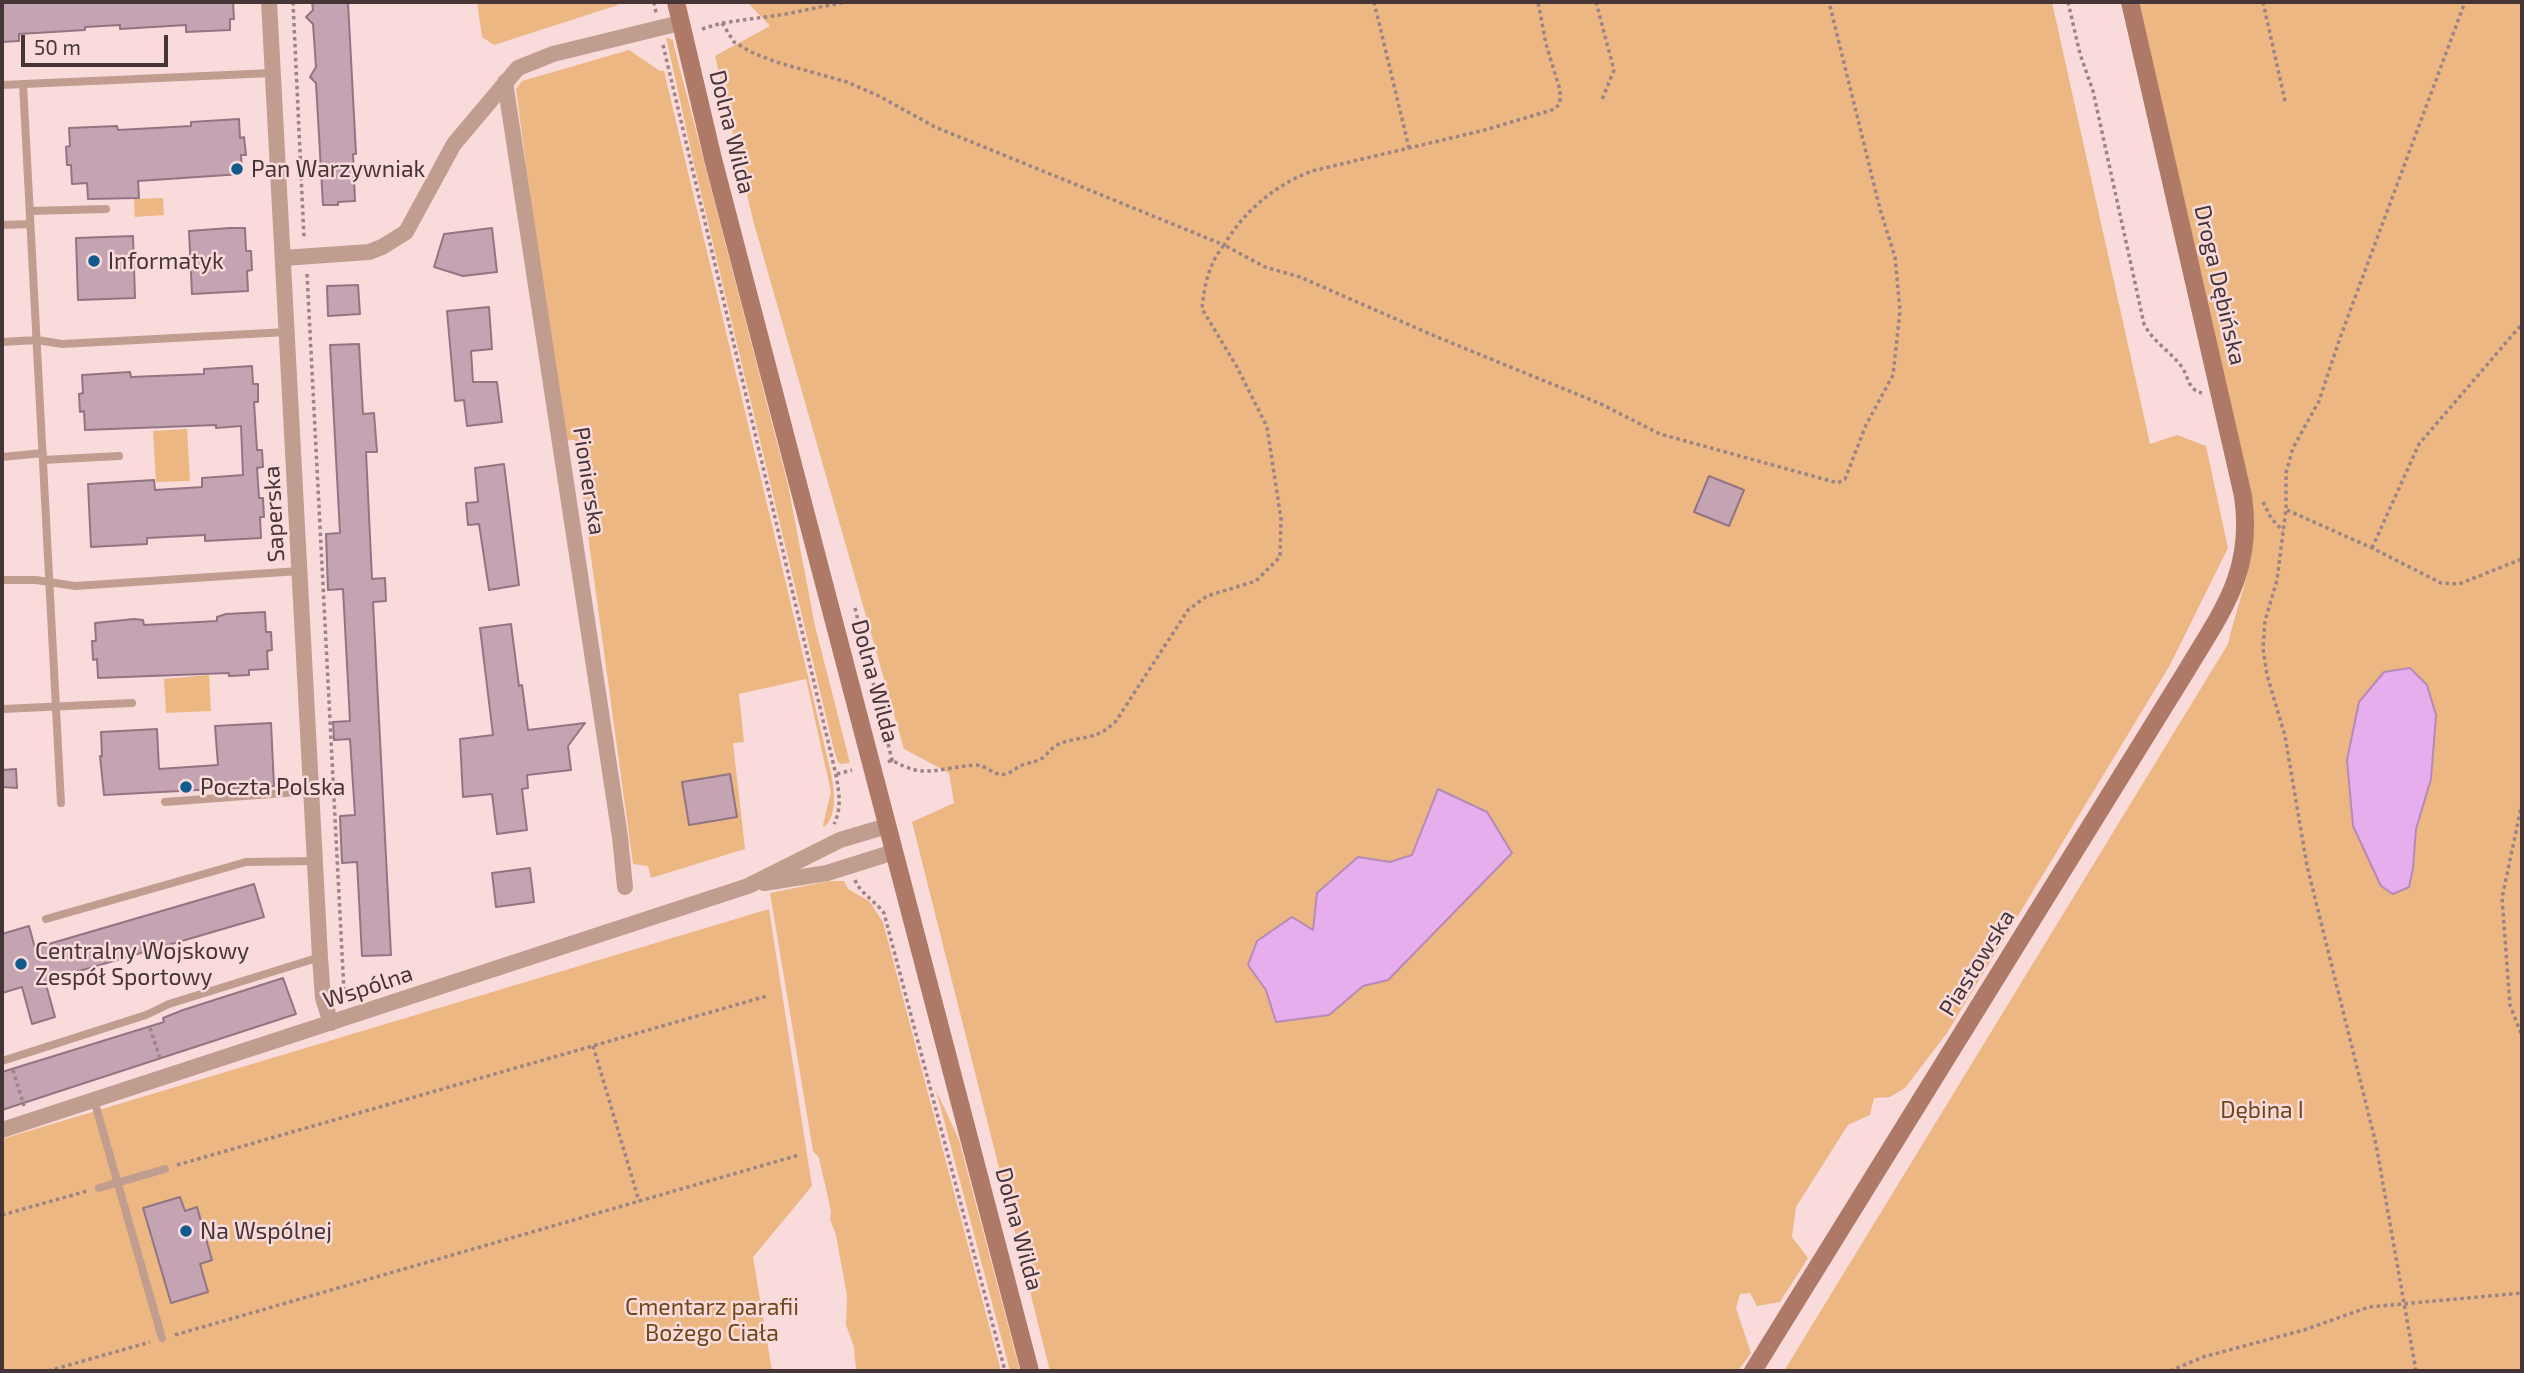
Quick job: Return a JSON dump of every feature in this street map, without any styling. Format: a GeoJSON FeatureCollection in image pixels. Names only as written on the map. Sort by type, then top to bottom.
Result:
{"type":"FeatureCollection","features":[{"type":"Feature","properties":{"kind":"street","name":"Saperska"},"geometry":{"type":"LineString","coordinates":[[269,2],[320,957],[323,998],[331,1023]]}},
{"type":"Feature","properties":{"kind":"street","name":"Dolna Wilda"},"geometry":{"type":"LineString","coordinates":[[676,2],[713,159],[877,764],[887,826],[1030,1371]]}},
{"type":"Feature","properties":{"kind":"street","name":"Droga Dębińska"},"geometry":{"type":"LineString","coordinates":[[2130,2],[2246,515],[2246,543],[2238,579]]}},
{"type":"Feature","properties":{"kind":"street"},"geometry":{"type":"LineString","coordinates":[[283,258],[369,252],[406,232],[454,144],[519,68],[553,54],[659,27],[682,29]]}},
{"type":"Feature","properties":{"kind":"street","name":"Pionierska"},"geometry":{"type":"LineString","coordinates":[[505,82],[620,837],[625,887]]}},
{"type":"Feature","properties":{"kind":"street","name":"Piastowska"},"geometry":{"type":"LineString","coordinates":[[1753,1371],[2185,673],[2225,607],[2238,579]]}},
{"type":"Feature","properties":{"kind":"street","name":"Wspólna"},"geometry":{"type":"LineString","coordinates":[[2,1130],[747,886],[840,840],[887,826]]}},
{"type":"Feature","properties":{"kind":"street","name":"Wspólna"},"geometry":{"type":"LineString","coordinates":[[747,886],[827,873],[894,852]]}},
{"type":"Feature","properties":{"kind":"lane"},"geometry":{"type":"LineString","coordinates":[[2,85],[272,73]]}},
{"type":"Feature","properties":{"kind":"lane"},"geometry":{"type":"LineString","coordinates":[[23,84],[61,803]]}},
{"type":"Feature","properties":{"kind":"lane"},"geometry":{"type":"LineString","coordinates":[[30,211],[106,209]]}},
{"type":"Feature","properties":{"kind":"lane"},"geometry":{"type":"LineString","coordinates":[[2,225],[30,224]]}},
{"type":"Feature","properties":{"kind":"lane"},"geometry":{"type":"LineString","coordinates":[[2,342],[37,341],[62,344],[287,332]]}},
{"type":"Feature","properties":{"kind":"lane"},"geometry":{"type":"LineString","coordinates":[[2,457],[119,456]]}},
{"type":"Feature","properties":{"kind":"lane"},"geometry":{"type":"LineString","coordinates":[[2,580],[75,586],[300,571]]}},
{"type":"Feature","properties":{"kind":"lane"},"geometry":{"type":"LineString","coordinates":[[3,709],[132,703]]}},
{"type":"Feature","properties":{"kind":"lane"},"geometry":{"type":"LineString","coordinates":[[164,802],[311,791]]}},
{"type":"Feature","properties":{"kind":"lane"},"geometry":{"type":"LineString","coordinates":[[46,919],[246,862],[315,862]]}},
{"type":"Feature","properties":{"kind":"lane"},"geometry":{"type":"LineString","coordinates":[[6,1060],[146,1015],[169,1004],[320,957]]}},
{"type":"Feature","properties":{"kind":"lane"},"geometry":{"type":"LineString","coordinates":[[94,1100],[162,1338]]}},
{"type":"Feature","properties":{"kind":"lane"},"geometry":{"type":"LineString","coordinates":[[99,1188],[165,1169]]}},
{"type":"Feature","properties":{"kind":"path"},"geometry":{"type":"LineString","coordinates":[[293,2],[305,247]]}},
{"type":"Feature","properties":{"kind":"path"},"geometry":{"type":"LineString","coordinates":[[654,2],[703,220],[836,775],[840,797],[838,816],[834,824],[840,840]]}},
{"type":"Feature","properties":{"kind":"path"},"geometry":{"type":"LineString","coordinates":[[682,29],[786,14],[845,2]]}},
{"type":"Feature","properties":{"kind":"path"},"geometry":{"type":"LineString","coordinates":[[1374,2],[1409,148]]}},
{"type":"Feature","properties":{"kind":"path"},"geometry":{"type":"LineString","coordinates":[[877,764],[892,760],[911,770],[922,772],[977,765],[999,775],[1042,758],[1060,744],[1084,740],[1106,731],[1116,721],[1188,610],[1207,596],[1256,581],[1280,557],[1282,519],[1267,427],[1237,366],[1202,309],[1209,273],[1217,253],[1234,227],[1251,210],[1276,188],[1296,177],[1485,130],[1555,109],[1560,103],[1560,90],[1546,44],[1538,2]]}},
{"type":"Feature","properties":{"kind":"path"},"geometry":{"type":"LineString","coordinates":[[1596,2],[1614,70],[1601,102]]}},
{"type":"Feature","properties":{"kind":"path"},"geometry":{"type":"LineString","coordinates":[[722,23],[734,42],[751,52],[776,62],[848,82],[934,127],[1224,245],[1265,268],[1300,277],[1601,404],[1660,434],[1838,484],[1845,479],[1866,425],[1893,375],[1900,311],[1895,257],[1880,209],[1829,2]]}},
{"type":"Feature","properties":{"kind":"path"},"geometry":{"type":"LineString","coordinates":[[2068,2],[2080,54],[2093,92],[2144,324],[2148,333],[2181,366],[2196,392],[2220,398]]}},
{"type":"Feature","properties":{"kind":"path"},"geometry":{"type":"LineString","coordinates":[[2263,2],[2285,102]]}},
{"type":"Feature","properties":{"kind":"path"},"geometry":{"type":"LineString","coordinates":[[2417,1371],[2376,1144],[2307,866],[2284,736],[2267,675],[2263,648],[2265,621],[2277,580],[2286,509],[2286,473],[2293,448],[2319,401],[2465,2]]}},
{"type":"Feature","properties":{"kind":"path"},"geometry":{"type":"LineString","coordinates":[[306,265],[344,992]]}},
{"type":"Feature","properties":{"kind":"path"},"geometry":{"type":"LineString","coordinates":[[2372,548],[2419,444],[2522,324]]}},
{"type":"Feature","properties":{"kind":"path"},"geometry":{"type":"LineString","coordinates":[[2286,509],[2441,583],[2459,584],[2522,559]]}},
{"type":"Feature","properties":{"kind":"path"},"geometry":{"type":"LineString","coordinates":[[855,608],[892,760]]}},
{"type":"Feature","properties":{"kind":"path"},"geometry":{"type":"LineString","coordinates":[[877,764],[883,765],[892,760]]}},
{"type":"Feature","properties":{"kind":"path"},"geometry":{"type":"LineString","coordinates":[[836,775],[852,770]]}},
{"type":"Feature","properties":{"kind":"path"},"geometry":{"type":"LineString","coordinates":[[2522,803],[2502,898],[2510,1005],[2522,1036]]}},
{"type":"Feature","properties":{"kind":"path"},"geometry":{"type":"LineString","coordinates":[[849,866],[859,890],[874,900],[884,913],[1006,1371]]}},
{"type":"Feature","properties":{"kind":"path"},"geometry":{"type":"LineString","coordinates":[[165,1169],[767,996]]}},
{"type":"Feature","properties":{"kind":"path"},"geometry":{"type":"LineString","coordinates":[[146,1015],[161,1063]]}},
{"type":"Feature","properties":{"kind":"path"},"geometry":{"type":"LineString","coordinates":[[593,1046],[639,1201]]}},
{"type":"Feature","properties":{"kind":"path"},"geometry":{"type":"LineString","coordinates":[[6,1060],[25,1108]]}},
{"type":"Feature","properties":{"kind":"path"},"geometry":{"type":"LineString","coordinates":[[48,1371],[799,1155]]}},
{"type":"Feature","properties":{"kind":"path"},"geometry":{"type":"LineString","coordinates":[[2,1215],[99,1188]]}},
{"type":"Feature","properties":{"kind":"path"},"geometry":{"type":"LineString","coordinates":[[2170,1371],[2203,1357],[2304,1331],[2370,1307],[2522,1293]]}},
{"type":"Feature","properties":{"kind":"green space"},"geometry":{"type":"Polygon","coordinates":[[[477,2],[620,2],[618,5],[494,45],[482,37],[477,2]]]}},
{"type":"Feature","properties":{"kind":"green space"},"geometry":{"type":"Polygon","coordinates":[[[747,2],[2052,2],[2150,444],[2177,435],[2206,446],[2228,548],[2170,665],[1947,1033],[1905,1088],[1890,1097],[1874,1098],[1870,1115],[1848,1125],[1796,1207],[1792,1237],[1808,1258],[1780,1302],[1757,1306],[1750,1293],[1740,1294],[1736,1308],[1751,1353],[1738,1371],[1050,1371],[912,822],[954,803],[949,773],[904,749],[753,220],[715,56],[770,26],[747,2]],[[1709,476],[1695,512],[1744,490],[1709,476]],[[1438,789],[1412,855],[1390,862],[1358,858],[1313,930],[1248,965],[1266,990],[1275,1022],[1329,1015],[1363,986],[1388,980],[1438,789]]]}},
{"type":"Feature","properties":{"kind":"green space","name":"Dębina I"},"geometry":{"type":"Polygon","coordinates":[[[2138,2],[2522,2],[2522,1371],[1784,1371],[2228,644],[2243,590],[2253,536],[2252,498],[2138,2]]]}},
{"type":"Feature","properties":{"kind":"green space"},"geometry":{"type":"Polygon","coordinates":[[[666,37],[673,40],[788,485],[815,626],[850,763],[838,762],[834,750],[666,37]]]}},
{"type":"Feature","properties":{"kind":"green space"},"geometry":{"type":"Polygon","coordinates":[[[629,50],[664,71],[834,794],[831,816],[824,827],[831,792],[806,679],[739,694],[744,742],[733,743],[745,849],[651,878],[648,866],[633,864],[575,440],[562,440],[516,89],[522,81],[629,50]]]}},
{"type":"Feature","properties":{"kind":"green space"},"geometry":{"type":"Polygon","coordinates":[[[163,198],[164,215],[135,217],[134,199],[163,198]]]}},
{"type":"Feature","properties":{"kind":"green space"},"geometry":{"type":"Polygon","coordinates":[[[187,429],[190,481],[156,482],[153,431],[187,429]]]}},
{"type":"Feature","properties":{"kind":"green space"},"geometry":{"type":"Polygon","coordinates":[[[209,675],[211,711],[166,713],[164,679],[209,675]]]}},
{"type":"Feature","properties":{"kind":"green space"},"geometry":{"type":"Polygon","coordinates":[[[829,881],[844,881],[848,889],[869,901],[883,922],[1001,1371],[856,1371],[854,1347],[846,1325],[847,1296],[819,1158],[813,1151],[770,893],[829,881]]]}},
{"type":"Feature","properties":{"kind":"green space","name":"Cmentarz parafii Bożego Ciała"},"geometry":{"type":"Polygon","coordinates":[[[769,909],[812,1186],[753,1257],[772,1371],[2,1371],[2,1139],[769,909]]]}},
{"type":"Feature","properties":{"kind":"green space"},"geometry":{"type":"Polygon","coordinates":[[[936,1090],[959,1140],[1020,1371],[1010,1371],[936,1090]]]}},
{"type":"Feature","properties":{"kind":"shaded area"},"geometry":{"type":"Polygon","coordinates":[[[2410,668],[2427,685],[2436,715],[2431,779],[2416,829],[2409,887],[2393,894],[2381,886],[2353,826],[2347,760],[2359,702],[2384,672],[2410,668]]]}},
{"type":"Feature","properties":{"kind":"shaded area"},"geometry":{"type":"Polygon","coordinates":[[[1438,789],[1487,812],[1512,853],[1388,980],[1363,986],[1329,1015],[1276,1022],[1266,990],[1248,965],[1257,941],[1292,917],[1313,930],[1317,893],[1358,857],[1390,862],[1412,855],[1438,789]]]}},
{"type":"Feature","properties":{"kind":"building"},"geometry":{"type":"Polygon","coordinates":[[[2,2],[233,2],[234,19],[230,19],[230,30],[186,32],[186,25],[120,29],[120,25],[19,34],[19,41],[2,42],[2,2]]]}},
{"type":"Feature","properties":{"kind":"building"},"geometry":{"type":"Polygon","coordinates":[[[312,2],[348,2],[356,154],[353,154],[355,201],[338,202],[338,205],[323,205],[316,83],[310,77],[316,67],[313,24],[306,17],[313,10],[312,2]]]}},
{"type":"Feature","properties":{"kind":"building"},"geometry":{"type":"Polygon","coordinates":[[[239,119],[240,138],[244,137],[246,155],[241,155],[242,174],[138,181],[139,198],[88,199],[87,183],[72,184],[66,147],[70,146],[69,128],[117,126],[118,130],[191,126],[191,122],[239,119]]]}},
{"type":"Feature","properties":{"kind":"building"},"geometry":{"type":"Polygon","coordinates":[[[245,228],[246,251],[251,251],[252,270],[247,271],[248,291],[192,294],[189,231],[245,228]]]}},
{"type":"Feature","properties":{"kind":"building"},"geometry":{"type":"Polygon","coordinates":[[[492,228],[497,272],[463,276],[434,267],[444,234],[492,228]]]}},
{"type":"Feature","properties":{"kind":"building"},"geometry":{"type":"Polygon","coordinates":[[[133,236],[135,298],[78,300],[76,238],[133,236]]]}},
{"type":"Feature","properties":{"kind":"building"},"geometry":{"type":"Polygon","coordinates":[[[358,285],[360,314],[328,316],[327,286],[358,285]]]}},
{"type":"Feature","properties":{"kind":"building"},"geometry":{"type":"Polygon","coordinates":[[[489,307],[492,349],[471,351],[473,382],[497,382],[502,422],[467,426],[464,400],[455,401],[447,311],[489,307]]]}},
{"type":"Feature","properties":{"kind":"building"},"geometry":{"type":"Polygon","coordinates":[[[359,344],[363,414],[374,413],[377,452],[366,452],[372,579],[385,578],[386,601],[373,602],[391,955],[362,956],[357,862],[342,863],[340,816],[355,815],[350,739],[334,740],[333,722],[350,721],[343,589],[328,590],[326,534],[340,533],[330,345],[359,344]]]}},
{"type":"Feature","properties":{"kind":"building"},"geometry":{"type":"Polygon","coordinates":[[[252,366],[253,384],[258,384],[258,402],[254,402],[257,450],[262,450],[263,467],[257,468],[259,498],[263,498],[261,538],[205,541],[205,535],[147,538],[147,544],[91,547],[88,484],[154,480],[155,490],[202,487],[202,478],[243,475],[241,426],[85,430],[84,411],[80,412],[79,394],[83,393],[82,375],[130,372],[131,377],[204,374],[204,369],[252,366]]]}},
{"type":"Feature","properties":{"kind":"building"},"geometry":{"type":"Polygon","coordinates":[[[504,464],[519,585],[489,590],[479,524],[468,525],[466,503],[478,502],[475,468],[504,464]]]}},
{"type":"Feature","properties":{"kind":"building"},"geometry":{"type":"Polygon","coordinates":[[[1709,476],[1744,490],[1729,526],[1694,512],[1709,476]]]}},
{"type":"Feature","properties":{"kind":"building"},"geometry":{"type":"Polygon","coordinates":[[[265,612],[266,632],[271,632],[272,650],[267,651],[268,669],[249,670],[249,675],[229,676],[229,673],[98,678],[97,659],[93,660],[95,623],[134,619],[143,620],[144,625],[217,621],[217,617],[226,614],[265,612]]]}},
{"type":"Feature","properties":{"kind":"building"},"geometry":{"type":"Polygon","coordinates":[[[511,624],[528,730],[585,723],[568,746],[571,770],[527,775],[528,788],[522,789],[527,830],[497,834],[492,794],[463,797],[460,739],[493,735],[480,628],[511,624]]]}},
{"type":"Feature","properties":{"kind":"building"},"geometry":{"type":"Polygon","coordinates":[[[271,723],[274,786],[104,795],[100,756],[101,732],[157,729],[159,769],[218,765],[215,726],[271,723]]]}},
{"type":"Feature","properties":{"kind":"building"},"geometry":{"type":"Polygon","coordinates":[[[16,769],[17,788],[2,787],[2,770],[16,769]]]}},
{"type":"Feature","properties":{"kind":"building"},"geometry":{"type":"Polygon","coordinates":[[[730,774],[737,817],[689,825],[682,782],[730,774]]]}},
{"type":"Feature","properties":{"kind":"building"},"geometry":{"type":"Polygon","coordinates":[[[530,868],[534,902],[496,907],[492,873],[530,868]]]}},
{"type":"Feature","properties":{"kind":"building"},"geometry":{"type":"Polygon","coordinates":[[[254,884],[264,917],[45,981],[55,1017],[32,1024],[22,987],[2,993],[2,934],[29,926],[35,948],[254,884]]]}},
{"type":"Feature","properties":{"kind":"building"},"geometry":{"type":"Polygon","coordinates":[[[283,978],[296,1014],[2,1110],[2,1072],[164,1022],[163,1018],[183,1010],[283,978]]]}},
{"type":"Feature","properties":{"kind":"building"},"geometry":{"type":"Polygon","coordinates":[[[180,1197],[185,1211],[197,1207],[212,1260],[200,1264],[208,1292],[171,1303],[143,1208],[180,1197]]]}},
{"type":"Feature","properties":{"kind":"place","name":"Pan Warzywniak"},"geometry":{"type":"Point","coordinates":[237,169]}},
{"type":"Feature","properties":{"kind":"place","name":"Informatyk"},"geometry":{"type":"Point","coordinates":[94,261]}},
{"type":"Feature","properties":{"kind":"place","name":"Poczta Polska"},"geometry":{"type":"Point","coordinates":[186,787]}},
{"type":"Feature","properties":{"kind":"place","name":"Centralny Wojskowy Zespół Sportowy"},"geometry":{"type":"Point","coordinates":[21,964]}},
{"type":"Feature","properties":{"kind":"place","name":"Na Wspólnej"},"geometry":{"type":"Point","coordinates":[186,1231]}}]}
